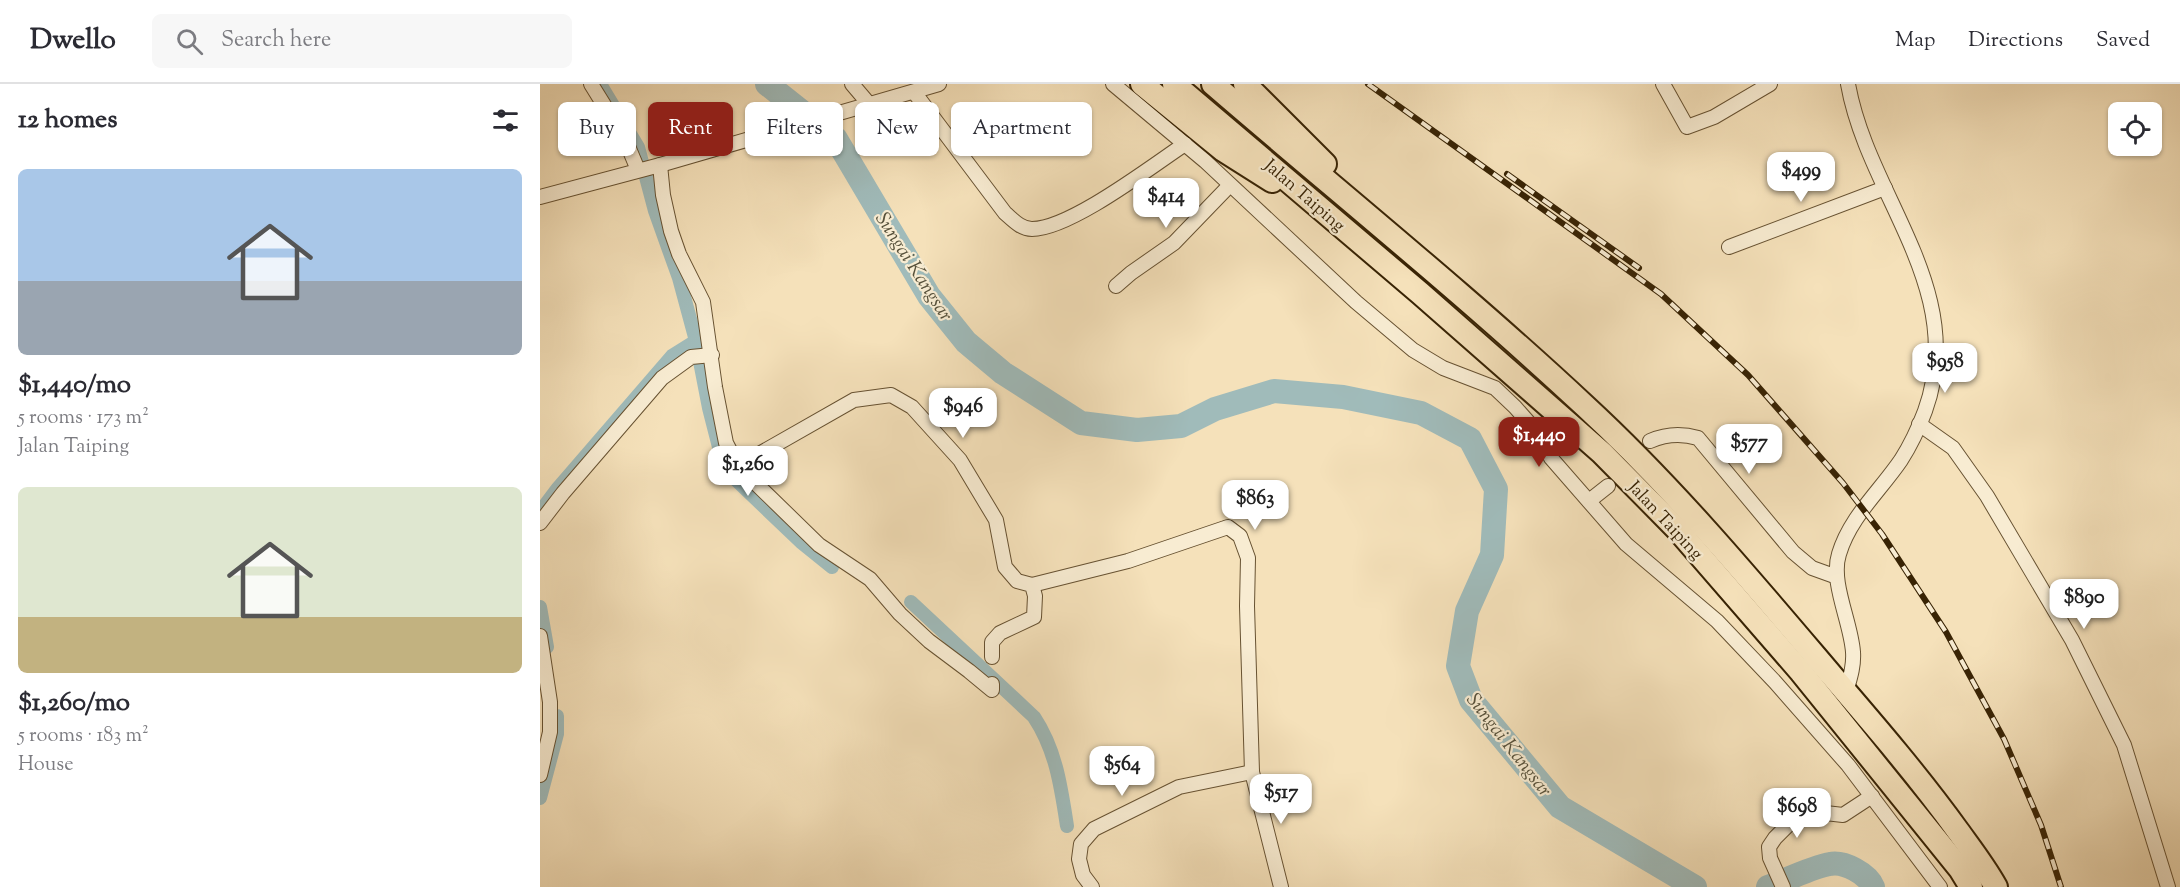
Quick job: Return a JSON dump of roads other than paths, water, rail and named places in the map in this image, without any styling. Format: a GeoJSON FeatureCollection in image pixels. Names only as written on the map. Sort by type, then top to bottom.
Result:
{"type":"FeatureCollection","features":[{"type":"Feature","properties":{"kind":"highway"},"geometry":{"type":"LineString","coordinates":[[1142,84],[1223,150],[1268,179],[1313,203]]}},
{"type":"Feature","properties":{"kind":"highway","name":"Jalan Taiping"},"geometry":{"type":"LineString","coordinates":[[1174,84],[1420,293],[1593,445],[1677,529],[1801,672],[1960,869],[1971,887]]}},
{"type":"Feature","properties":{"kind":"highway","name":"Jalan Taiping"},"geometry":{"type":"LineString","coordinates":[[1212,84],[1457,292],[1586,406],[1668,489],[1749,577],[1846,692],[1942,809],[1996,887]]}},
{"type":"Feature","properties":{"kind":"highway"},"geometry":{"type":"LineString","coordinates":[[1245,84],[1309,146],[1360,210]]}},
{"type":"Feature","properties":{"kind":"street"},"geometry":{"type":"LineString","coordinates":[[591,84],[625,139],[638,170]]}},
{"type":"Feature","properties":{"kind":"street"},"geometry":{"type":"LineString","coordinates":[[852,84],[862,102]]}},
{"type":"Feature","properties":{"kind":"street"},"geometry":{"type":"LineString","coordinates":[[876,102],[939,84]]}},
{"type":"Feature","properties":{"kind":"street"},"geometry":{"type":"LineString","coordinates":[[1113,84],[1185,144],[1347,294],[1413,350],[1443,368],[1495,388],[1515,406],[1537,432],[1551,458],[1626,544],[1717,621],[1775,682],[1848,765],[1940,887]]}},
{"type":"Feature","properties":{"kind":"street"},"geometry":{"type":"LineString","coordinates":[[1664,84],[1687,127],[1714,117],[1770,84]]}},
{"type":"Feature","properties":{"kind":"street"},"geometry":{"type":"LineString","coordinates":[[1846,692],[1853,667],[1853,650],[1837,577],[1838,556],[1847,531],[1902,459],[1925,411],[1934,373],[1935,336],[1933,307],[1920,266],[1866,144],[1848,84]]}},
{"type":"Feature","properties":{"kind":"street"},"geometry":{"type":"LineString","coordinates":[[914,92],[1005,213],[1019,225],[1030,229],[1059,222],[1093,205],[1185,144]]}},
{"type":"Feature","properties":{"kind":"street"},"geometry":{"type":"LineString","coordinates":[[540,197],[855,108]]}},
{"type":"Feature","properties":{"kind":"street"},"geometry":{"type":"LineString","coordinates":[[656,165],[671,231],[679,254],[703,302],[709,355],[726,443],[738,466],[819,545],[870,579],[900,614],[929,641],[992,690],[992,684]]}},
{"type":"Feature","properties":{"kind":"street"},"geometry":{"type":"LineString","coordinates":[[1116,286],[1174,243],[1230,185]]}},
{"type":"Feature","properties":{"kind":"street"},"geometry":{"type":"LineString","coordinates":[[1729,247],[1885,188]]}},
{"type":"Feature","properties":{"kind":"street"},"geometry":{"type":"LineString","coordinates":[[540,523],[662,378],[691,357],[709,355]]}},
{"type":"Feature","properties":{"kind":"street"},"geometry":{"type":"LineString","coordinates":[[738,466],[854,400],[891,395],[912,407],[960,460],[996,520],[1005,567],[1017,581],[1032,585],[1128,561],[1228,527],[1240,536],[1248,558],[1247,615],[1252,772],[1281,887]]}},
{"type":"Feature","properties":{"kind":"street"},"geometry":{"type":"LineString","coordinates":[[1919,424],[1953,448],[1987,496],[2072,640],[2124,745],[2168,887]]}},
{"type":"Feature","properties":{"kind":"street"},"geometry":{"type":"LineString","coordinates":[[1650,441],[1662,436],[1675,435],[1698,438],[1793,552],[1812,568],[1837,577]]}},
{"type":"Feature","properties":{"kind":"street"},"geometry":{"type":"LineString","coordinates":[[1589,501],[1608,486]]}},
{"type":"Feature","properties":{"kind":"street"},"geometry":{"type":"LineString","coordinates":[[992,657],[992,642],[1000,633],[1034,618],[1035,596],[1032,585]]}},
{"type":"Feature","properties":{"kind":"street"},"geometry":{"type":"LineString","coordinates":[[540,636],[550,702],[550,732],[540,775]]}},
{"type":"Feature","properties":{"kind":"street"},"geometry":{"type":"LineString","coordinates":[[1092,887],[1083,875],[1079,859],[1081,844],[1094,829],[1179,787],[1252,772]]}},
{"type":"Feature","properties":{"kind":"street"},"geometry":{"type":"LineString","coordinates":[[1783,887],[1770,858],[1769,848],[1775,838],[1794,819],[1808,812],[1843,815],[1872,796]]}},
{"type":"Feature","properties":{"kind":"waterway"},"geometry":{"type":"LineString","coordinates":[[600,84],[638,147],[655,211],[679,278],[696,341],[720,451],[732,476],[801,542],[832,567]]}},
{"type":"Feature","properties":{"kind":"waterway","name":"Sungai Kangsar"},"geometry":{"type":"LineString","coordinates":[[767,84],[836,139],[929,296],[966,342],[1003,373],[1081,423],[1137,430],[1181,426],[1215,409],[1274,391],[1343,397],[1421,413],[1470,439],[1496,489],[1492,555],[1467,611],[1458,666],[1471,700],[1560,807],[1695,887]]}},
{"type":"Feature","properties":{"kind":"waterway"},"geometry":{"type":"LineString","coordinates":[[540,512],[672,356],[696,341]]}},
{"type":"Feature","properties":{"kind":"waterway"},"geometry":{"type":"LineString","coordinates":[[911,602],[1034,717],[1053,756],[1067,826]]}},
{"type":"Feature","properties":{"kind":"waterway"},"geometry":{"type":"LineString","coordinates":[[540,607],[547,647]]}},
{"type":"Feature","properties":{"kind":"waterway"},"geometry":{"type":"LineString","coordinates":[[540,798],[557,734],[557,716]]}},
{"type":"Feature","properties":{"kind":"waterway","name":"Sungai Kangsar"},"geometry":{"type":"LineString","coordinates":[[1768,887],[1830,864],[1842,864],[1861,873],[1873,887]]}},
{"type":"Feature","properties":{"kind":"railway"},"geometry":{"type":"LineString","coordinates":[[1368,84],[1661,294],[1748,375],[1843,483],[1882,534],[1946,632],[2004,739],[2041,825],[2061,887]]}},
{"type":"Feature","properties":{"kind":"railway"},"geometry":{"type":"LineString","coordinates":[[1507,174],[1639,268]]}}]}
